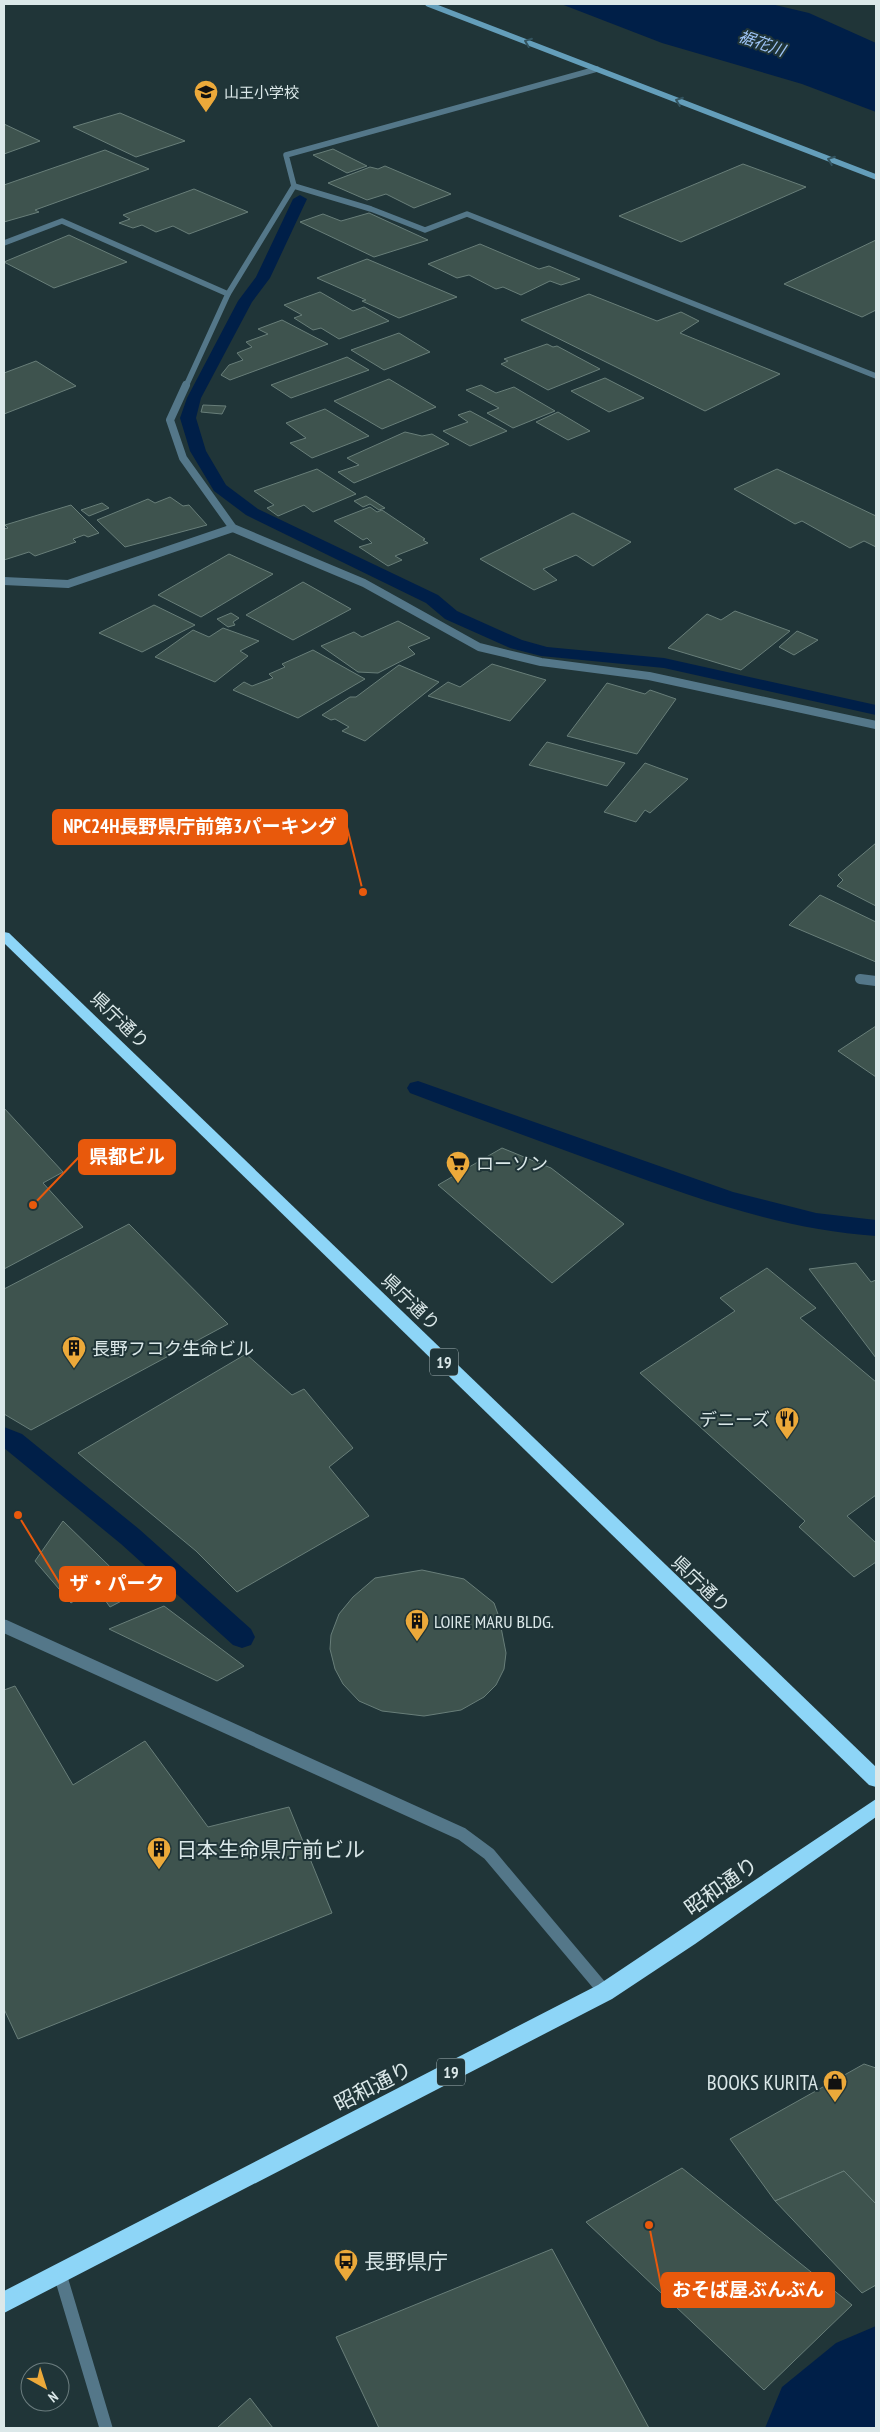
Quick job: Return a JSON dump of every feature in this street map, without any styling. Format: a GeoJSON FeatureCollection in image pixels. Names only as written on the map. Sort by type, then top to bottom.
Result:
{"type":"FeatureCollection","features":[{"type":"Feature","properties":{"kind":"highway","name":"県庁通り"},"geometry":{"type":"LineString","coordinates":[[4,936],[876,1779]]}},
{"type":"Feature","properties":{"kind":"highway","name":"昭和通り"},"geometry":{"type":"LineString","coordinates":[[4,2302],[605,1992],[688,1938],[876,1807]]}},
{"type":"Feature","properties":{"kind":"street"},"geometry":{"type":"LineString","coordinates":[[428,4],[876,177]]}},
{"type":"Feature","properties":{"kind":"street"},"geometry":{"type":"LineString","coordinates":[[597,69],[286,155],[294,186],[228,294],[170,420],[183,458],[233,528],[364,583],[479,648],[541,662],[649,676],[876,725]]}},
{"type":"Feature","properties":{"kind":"street"},"geometry":{"type":"LineString","coordinates":[[294,186],[370,209],[425,230],[467,214],[876,376]]}},
{"type":"Feature","properties":{"kind":"street"},"geometry":{"type":"LineString","coordinates":[[4,243],[62,221],[228,294]]}},
{"type":"Feature","properties":{"kind":"street"},"geometry":{"type":"LineString","coordinates":[[4,581],[68,584],[233,528]]}},
{"type":"Feature","properties":{"kind":"street"},"geometry":{"type":"LineString","coordinates":[[860,979],[876,981]]}},
{"type":"Feature","properties":{"kind":"street"},"geometry":{"type":"LineString","coordinates":[[4,1626],[462,1834],[489,1854],[605,1992]]}},
{"type":"Feature","properties":{"kind":"street"},"geometry":{"type":"LineString","coordinates":[[60,2274],[106,2428]]}},
{"type":"Feature","properties":{"kind":"water","name":"裾花川"},"geometry":{"type":"Polygon","coordinates":[[[561,4],[771,4],[809,13],[876,43],[876,112],[802,84],[662,43],[561,4]]]}},
{"type":"Feature","properties":{"kind":"building"},"geometry":{"type":"Polygon","coordinates":[[[120,113],[185,141],[136,157],[73,127],[120,113]]]}},
{"type":"Feature","properties":{"kind":"building"},"geometry":{"type":"Polygon","coordinates":[[[4,124],[40,141],[4,154],[4,124]]]}},
{"type":"Feature","properties":{"kind":"building"},"geometry":{"type":"Polygon","coordinates":[[[333,149],[367,166],[347,173],[313,155],[333,149]]]}},
{"type":"Feature","properties":{"kind":"building"},"geometry":{"type":"Polygon","coordinates":[[[105,150],[149,169],[35,210],[39,212],[4,222],[4,185],[105,150]]]}},
{"type":"Feature","properties":{"kind":"building"},"geometry":{"type":"Polygon","coordinates":[[[743,164],[806,187],[681,242],[619,216],[743,164]]]}},
{"type":"Feature","properties":{"kind":"building"},"geometry":{"type":"Polygon","coordinates":[[[385,166],[451,194],[414,208],[386,194],[367,200],[328,183],[370,167],[378,169],[385,166]]]}},
{"type":"Feature","properties":{"kind":"building"},"geometry":{"type":"Polygon","coordinates":[[[194,189],[248,212],[189,234],[173,226],[156,232],[142,225],[133,228],[119,223],[130,219],[123,215],[194,189]]]}},
{"type":"Feature","properties":{"kind":"building"},"geometry":{"type":"Polygon","coordinates":[[[369,213],[428,240],[374,257],[300,222],[323,214],[341,221],[369,213]]]}},
{"type":"Feature","properties":{"kind":"building"},"geometry":{"type":"Polygon","coordinates":[[[69,235],[127,262],[54,288],[4,262],[69,235]]]}},
{"type":"Feature","properties":{"kind":"building"},"geometry":{"type":"Polygon","coordinates":[[[876,240],[876,310],[862,317],[784,284],[876,240]]]}},
{"type":"Feature","properties":{"kind":"building"},"geometry":{"type":"Polygon","coordinates":[[[480,244],[539,269],[549,266],[580,279],[561,285],[550,281],[521,295],[503,287],[496,289],[469,275],[457,278],[428,264],[480,244]]]}},
{"type":"Feature","properties":{"kind":"building"},"geometry":{"type":"Polygon","coordinates":[[[367,259],[457,297],[399,318],[362,301],[366,300],[317,278],[367,259]]]}},
{"type":"Feature","properties":{"kind":"building"},"geometry":{"type":"Polygon","coordinates":[[[320,292],[353,311],[364,307],[389,321],[339,339],[321,328],[313,330],[294,318],[302,315],[284,305],[320,292]]]}},
{"type":"Feature","properties":{"kind":"building"},"geometry":{"type":"Polygon","coordinates":[[[589,294],[657,321],[681,312],[699,321],[680,333],[780,374],[705,411],[521,320],[589,294]]]}},
{"type":"Feature","properties":{"kind":"building"},"geometry":{"type":"Polygon","coordinates":[[[282,320],[328,344],[230,380],[221,375],[229,365],[243,360],[237,353],[252,347],[246,342],[268,334],[258,329],[282,320]]]}},
{"type":"Feature","properties":{"kind":"building"},"geometry":{"type":"Polygon","coordinates":[[[399,333],[430,352],[384,370],[351,350],[399,333]]]}},
{"type":"Feature","properties":{"kind":"building"},"geometry":{"type":"Polygon","coordinates":[[[547,344],[553,347],[557,346],[600,369],[548,390],[501,364],[508,361],[504,359],[547,344]]]}},
{"type":"Feature","properties":{"kind":"building"},"geometry":{"type":"Polygon","coordinates":[[[347,357],[369,370],[291,398],[271,385],[347,357]]]}},
{"type":"Feature","properties":{"kind":"building"},"geometry":{"type":"Polygon","coordinates":[[[36,361],[76,386],[4,414],[4,373],[36,361]]]}},
{"type":"Feature","properties":{"kind":"building"},"geometry":{"type":"Polygon","coordinates":[[[605,378],[644,398],[609,412],[571,391],[605,378]]]}},
{"type":"Feature","properties":{"kind":"building"},"geometry":{"type":"Polygon","coordinates":[[[389,379],[436,407],[382,429],[334,401],[389,379]]]}},
{"type":"Feature","properties":{"kind":"building"},"geometry":{"type":"Polygon","coordinates":[[[481,385],[496,393],[514,387],[555,411],[513,428],[487,413],[499,408],[466,390],[481,385]]]}},
{"type":"Feature","properties":{"kind":"building"},"geometry":{"type":"Polygon","coordinates":[[[203,405],[226,406],[222,414],[201,412],[203,405]]]}},
{"type":"Feature","properties":{"kind":"building"},"geometry":{"type":"Polygon","coordinates":[[[325,409],[369,436],[312,458],[290,443],[306,438],[286,423],[325,409]]]}},
{"type":"Feature","properties":{"kind":"building"},"geometry":{"type":"Polygon","coordinates":[[[470,411],[507,431],[470,446],[443,431],[468,422],[458,415],[470,411]]]}},
{"type":"Feature","properties":{"kind":"building"},"geometry":{"type":"Polygon","coordinates":[[[558,412],[590,431],[568,440],[536,422],[558,412]]]}},
{"type":"Feature","properties":{"kind":"building"},"geometry":{"type":"Polygon","coordinates":[[[405,432],[422,436],[432,434],[449,444],[354,483],[338,472],[359,465],[347,458],[405,432]]]}},
{"type":"Feature","properties":{"kind":"building"},"geometry":{"type":"Polygon","coordinates":[[[317,469],[356,494],[313,512],[304,505],[278,516],[267,508],[274,505],[254,491],[317,469]]]}},
{"type":"Feature","properties":{"kind":"building"},"geometry":{"type":"Polygon","coordinates":[[[777,469],[876,516],[876,547],[864,541],[850,548],[802,521],[795,524],[734,489],[777,469]]]}},
{"type":"Feature","properties":{"kind":"building"},"geometry":{"type":"Polygon","coordinates":[[[366,496],[385,508],[379,510],[370,504],[363,507],[354,501],[366,496]]]}},
{"type":"Feature","properties":{"kind":"building"},"geometry":{"type":"Polygon","coordinates":[[[170,497],[183,506],[189,505],[207,525],[125,547],[97,520],[148,499],[155,503],[170,497]]]}},
{"type":"Feature","properties":{"kind":"building"},"geometry":{"type":"Polygon","coordinates":[[[102,503],[109,508],[89,516],[81,510],[102,503]]]}},
{"type":"Feature","properties":{"kind":"building"},"geometry":{"type":"Polygon","coordinates":[[[71,505],[99,533],[88,537],[84,535],[73,539],[76,542],[35,556],[29,552],[4,560],[4,529],[8,528],[5,525],[71,505]]]}},
{"type":"Feature","properties":{"kind":"building"},"geometry":{"type":"Polygon","coordinates":[[[370,507],[377,512],[382,510],[425,539],[423,540],[428,543],[395,556],[402,560],[388,566],[359,547],[372,543],[367,538],[363,540],[334,521],[370,507]]]}},
{"type":"Feature","properties":{"kind":"building"},"geometry":{"type":"Polygon","coordinates":[[[573,513],[631,542],[593,566],[576,555],[543,569],[557,580],[534,590],[480,559],[573,513]]]}},
{"type":"Feature","properties":{"kind":"building"},"geometry":{"type":"Polygon","coordinates":[[[229,554],[273,574],[201,617],[158,595],[229,554]]]}},
{"type":"Feature","properties":{"kind":"building"},"geometry":{"type":"Polygon","coordinates":[[[303,582],[351,609],[293,640],[246,615],[303,582]]]}},
{"type":"Feature","properties":{"kind":"building"},"geometry":{"type":"Polygon","coordinates":[[[154,605],[195,625],[142,652],[99,633],[154,605]]]}},
{"type":"Feature","properties":{"kind":"building"},"geometry":{"type":"Polygon","coordinates":[[[735,611],[790,631],[741,670],[668,648],[707,614],[721,620],[735,611]]]}},
{"type":"Feature","properties":{"kind":"building"},"geometry":{"type":"Polygon","coordinates":[[[231,613],[239,618],[233,622],[235,625],[228,627],[217,619],[231,613]]]}},
{"type":"Feature","properties":{"kind":"building"},"geometry":{"type":"Polygon","coordinates":[[[398,621],[430,638],[408,647],[415,654],[378,673],[358,672],[321,646],[354,632],[362,637],[398,621]]]}},
{"type":"Feature","properties":{"kind":"building"},"geometry":{"type":"Polygon","coordinates":[[[223,628],[259,641],[240,651],[248,656],[215,682],[155,657],[193,630],[209,637],[223,628]]]}},
{"type":"Feature","properties":{"kind":"building"},"geometry":{"type":"Polygon","coordinates":[[[797,631],[818,640],[794,655],[779,647],[797,631]]]}},
{"type":"Feature","properties":{"kind":"building"},"geometry":{"type":"Polygon","coordinates":[[[313,650],[365,679],[298,718],[233,690],[244,682],[252,686],[273,678],[269,674],[285,667],[282,664],[313,650]]]}},
{"type":"Feature","properties":{"kind":"building"},"geometry":{"type":"Polygon","coordinates":[[[492,664],[546,680],[510,721],[428,696],[448,682],[460,687],[492,664]]]}},
{"type":"Feature","properties":{"kind":"building"},"geometry":{"type":"Polygon","coordinates":[[[399,665],[439,682],[365,741],[342,731],[349,727],[335,719],[331,720],[322,715],[350,697],[356,697],[399,665]]]}},
{"type":"Feature","properties":{"kind":"building"},"geometry":{"type":"Polygon","coordinates":[[[607,683],[645,694],[650,690],[676,699],[637,754],[567,736],[607,683]]]}},
{"type":"Feature","properties":{"kind":"building"},"geometry":{"type":"Polygon","coordinates":[[[547,742],[625,763],[607,786],[529,765],[547,742]]]}},
{"type":"Feature","properties":{"kind":"building"},"geometry":{"type":"Polygon","coordinates":[[[645,763],[688,779],[650,813],[645,810],[636,822],[604,812],[645,763]]]}},
{"type":"Feature","properties":{"kind":"building"},"geometry":{"type":"Polygon","coordinates":[[[876,843],[876,906],[837,886],[843,880],[838,875],[876,843]]]}},
{"type":"Feature","properties":{"kind":"building"},"geometry":{"type":"Polygon","coordinates":[[[820,895],[876,922],[876,962],[789,925],[820,895]]]}},
{"type":"Feature","properties":{"kind":"building"},"geometry":{"type":"Polygon","coordinates":[[[876,1026],[876,1077],[838,1051],[876,1026]]]}},
{"type":"Feature","properties":{"kind":"building"},"geometry":{"type":"Polygon","coordinates":[[[4,1108],[63,1172],[43,1183],[83,1227],[4,1269],[4,1108]]]}},
{"type":"Feature","properties":{"kind":"building"},"geometry":{"type":"Polygon","coordinates":[[[502,1148],[551,1168],[624,1224],[552,1283],[438,1185],[502,1148]]]}},
{"type":"Feature","properties":{"kind":"building","name":"長野フコク生命ビル"},"geometry":{"type":"Polygon","coordinates":[[[129,1224],[228,1324],[31,1430],[4,1414],[4,1289],[129,1224]]]}},
{"type":"Feature","properties":{"kind":"building"},"geometry":{"type":"Polygon","coordinates":[[[856,1263],[871,1282],[876,1280],[876,1358],[809,1269],[856,1263]]]}},
{"type":"Feature","properties":{"kind":"building"},"geometry":{"type":"Polygon","coordinates":[[[767,1268],[816,1308],[800,1318],[876,1382],[876,1495],[847,1516],[876,1543],[876,1562],[854,1577],[799,1527],[805,1521],[640,1373],[735,1311],[720,1298],[767,1268]]]}},
{"type":"Feature","properties":{"kind":"building"},"geometry":{"type":"Polygon","coordinates":[[[246,1354],[292,1395],[304,1389],[353,1448],[329,1467],[369,1516],[237,1592],[196,1551],[78,1453],[246,1354]]]}},
{"type":"Feature","properties":{"kind":"building"},"geometry":{"type":"Polygon","coordinates":[[[63,1521],[137,1593],[110,1607],[95,1586],[71,1603],[35,1561],[63,1521]]]}},
{"type":"Feature","properties":{"kind":"building","name":"LOIRE MARU BLDG."},"geometry":{"type":"Polygon","coordinates":[[[422,1570],[464,1579],[494,1603],[499,1617],[506,1653],[504,1669],[496,1685],[484,1697],[461,1710],[424,1716],[382,1711],[359,1701],[343,1684],[335,1669],[330,1649],[331,1635],[339,1614],[353,1597],[375,1578],[422,1570]]]}},
{"type":"Feature","properties":{"kind":"building"},"geometry":{"type":"Polygon","coordinates":[[[164,1606],[244,1666],[217,1681],[109,1629],[164,1606]]]}},
{"type":"Feature","properties":{"kind":"building","name":"日本生命県庁前ビル"},"geometry":{"type":"Polygon","coordinates":[[[15,1686],[73,1785],[145,1741],[208,1827],[289,1807],[332,1913],[18,2039],[4,2009],[4,1690],[15,1686]]]}},
{"type":"Feature","properties":{"kind":"building","name":"BOOKS KURITA"},"geometry":{"type":"Polygon","coordinates":[[[864,2064],[876,2068],[876,2204],[844,2171],[775,2201],[730,2139],[864,2064]]]}},
{"type":"Feature","properties":{"kind":"building"},"geometry":{"type":"Polygon","coordinates":[[[682,2168],[852,2305],[764,2390],[586,2222],[682,2168]]]}},
{"type":"Feature","properties":{"kind":"building"},"geometry":{"type":"Polygon","coordinates":[[[844,2171],[876,2204],[876,2285],[862,2293],[775,2201],[844,2171]]]}},
{"type":"Feature","properties":{"kind":"building"},"geometry":{"type":"Polygon","coordinates":[[[552,2249],[649,2428],[379,2428],[336,2337],[552,2249]]]}},
{"type":"Feature","properties":{"kind":"building"},"geometry":{"type":"Polygon","coordinates":[[[250,2398],[273,2428],[217,2428],[250,2398]]]}},
{"type":"Feature","properties":{"kind":"waterway"},"geometry":{"type":"LineString","coordinates":[[300,199],[263,278],[245,301],[194,398],[188,418],[198,451],[220,488],[252,512],[432,599],[451,615],[516,644],[547,652],[664,663],[876,710]]}},
{"type":"Feature","properties":{"kind":"waterway"},"geometry":{"type":"LineString","coordinates":[[418,1088],[642,1170],[728,1199],[816,1221],[876,1228]]}},
{"type":"Feature","properties":{"kind":"waterway"},"geometry":{"type":"LineString","coordinates":[[4,1437],[13,1441],[101,1513],[187,1586],[242,1637]]}},
{"type":"Feature","properties":{"kind":"waterway"},"geometry":{"type":"LineString","coordinates":[[823,2428],[876,2383]]}},
{"type":"Feature","properties":{"kind":"place","name":"山王小学校"},"geometry":{"type":"Point","coordinates":[206,113]}},
{"type":"Feature","properties":{"kind":"place","name":"NPC24H長野県庁前第3パーキング"},"geometry":{"type":"Point","coordinates":[363,892]}},
{"type":"Feature","properties":{"kind":"place","name":"ローソン"},"geometry":{"type":"Point","coordinates":[458,1184]}},
{"type":"Feature","properties":{"kind":"place","name":"県都ビル"},"geometry":{"type":"Point","coordinates":[33,1205]}},
{"type":"Feature","properties":{"kind":"place","name":"長野フコク生命ビル"},"geometry":{"type":"Point","coordinates":[74,1369]}},
{"type":"Feature","properties":{"kind":"place","name":"デニーズ"},"geometry":{"type":"Point","coordinates":[787,1440]}},
{"type":"Feature","properties":{"kind":"place","name":"ザ・パーク"},"geometry":{"type":"Point","coordinates":[18,1515]}},
{"type":"Feature","properties":{"kind":"place","name":"LOIRE MARU BLDG."},"geometry":{"type":"Point","coordinates":[417,1642]}},
{"type":"Feature","properties":{"kind":"place","name":"日本生命県庁前ビル"},"geometry":{"type":"Point","coordinates":[159,1870]}},
{"type":"Feature","properties":{"kind":"place","name":"BOOKS KURITA"},"geometry":{"type":"Point","coordinates":[835,2103]}},
{"type":"Feature","properties":{"kind":"place","name":"おそば屋ぶんぶん"},"geometry":{"type":"Point","coordinates":[649,2225]}},
{"type":"Feature","properties":{"kind":"place","name":"長野県庁"},"geometry":{"type":"Point","coordinates":[346,2282]}}]}
